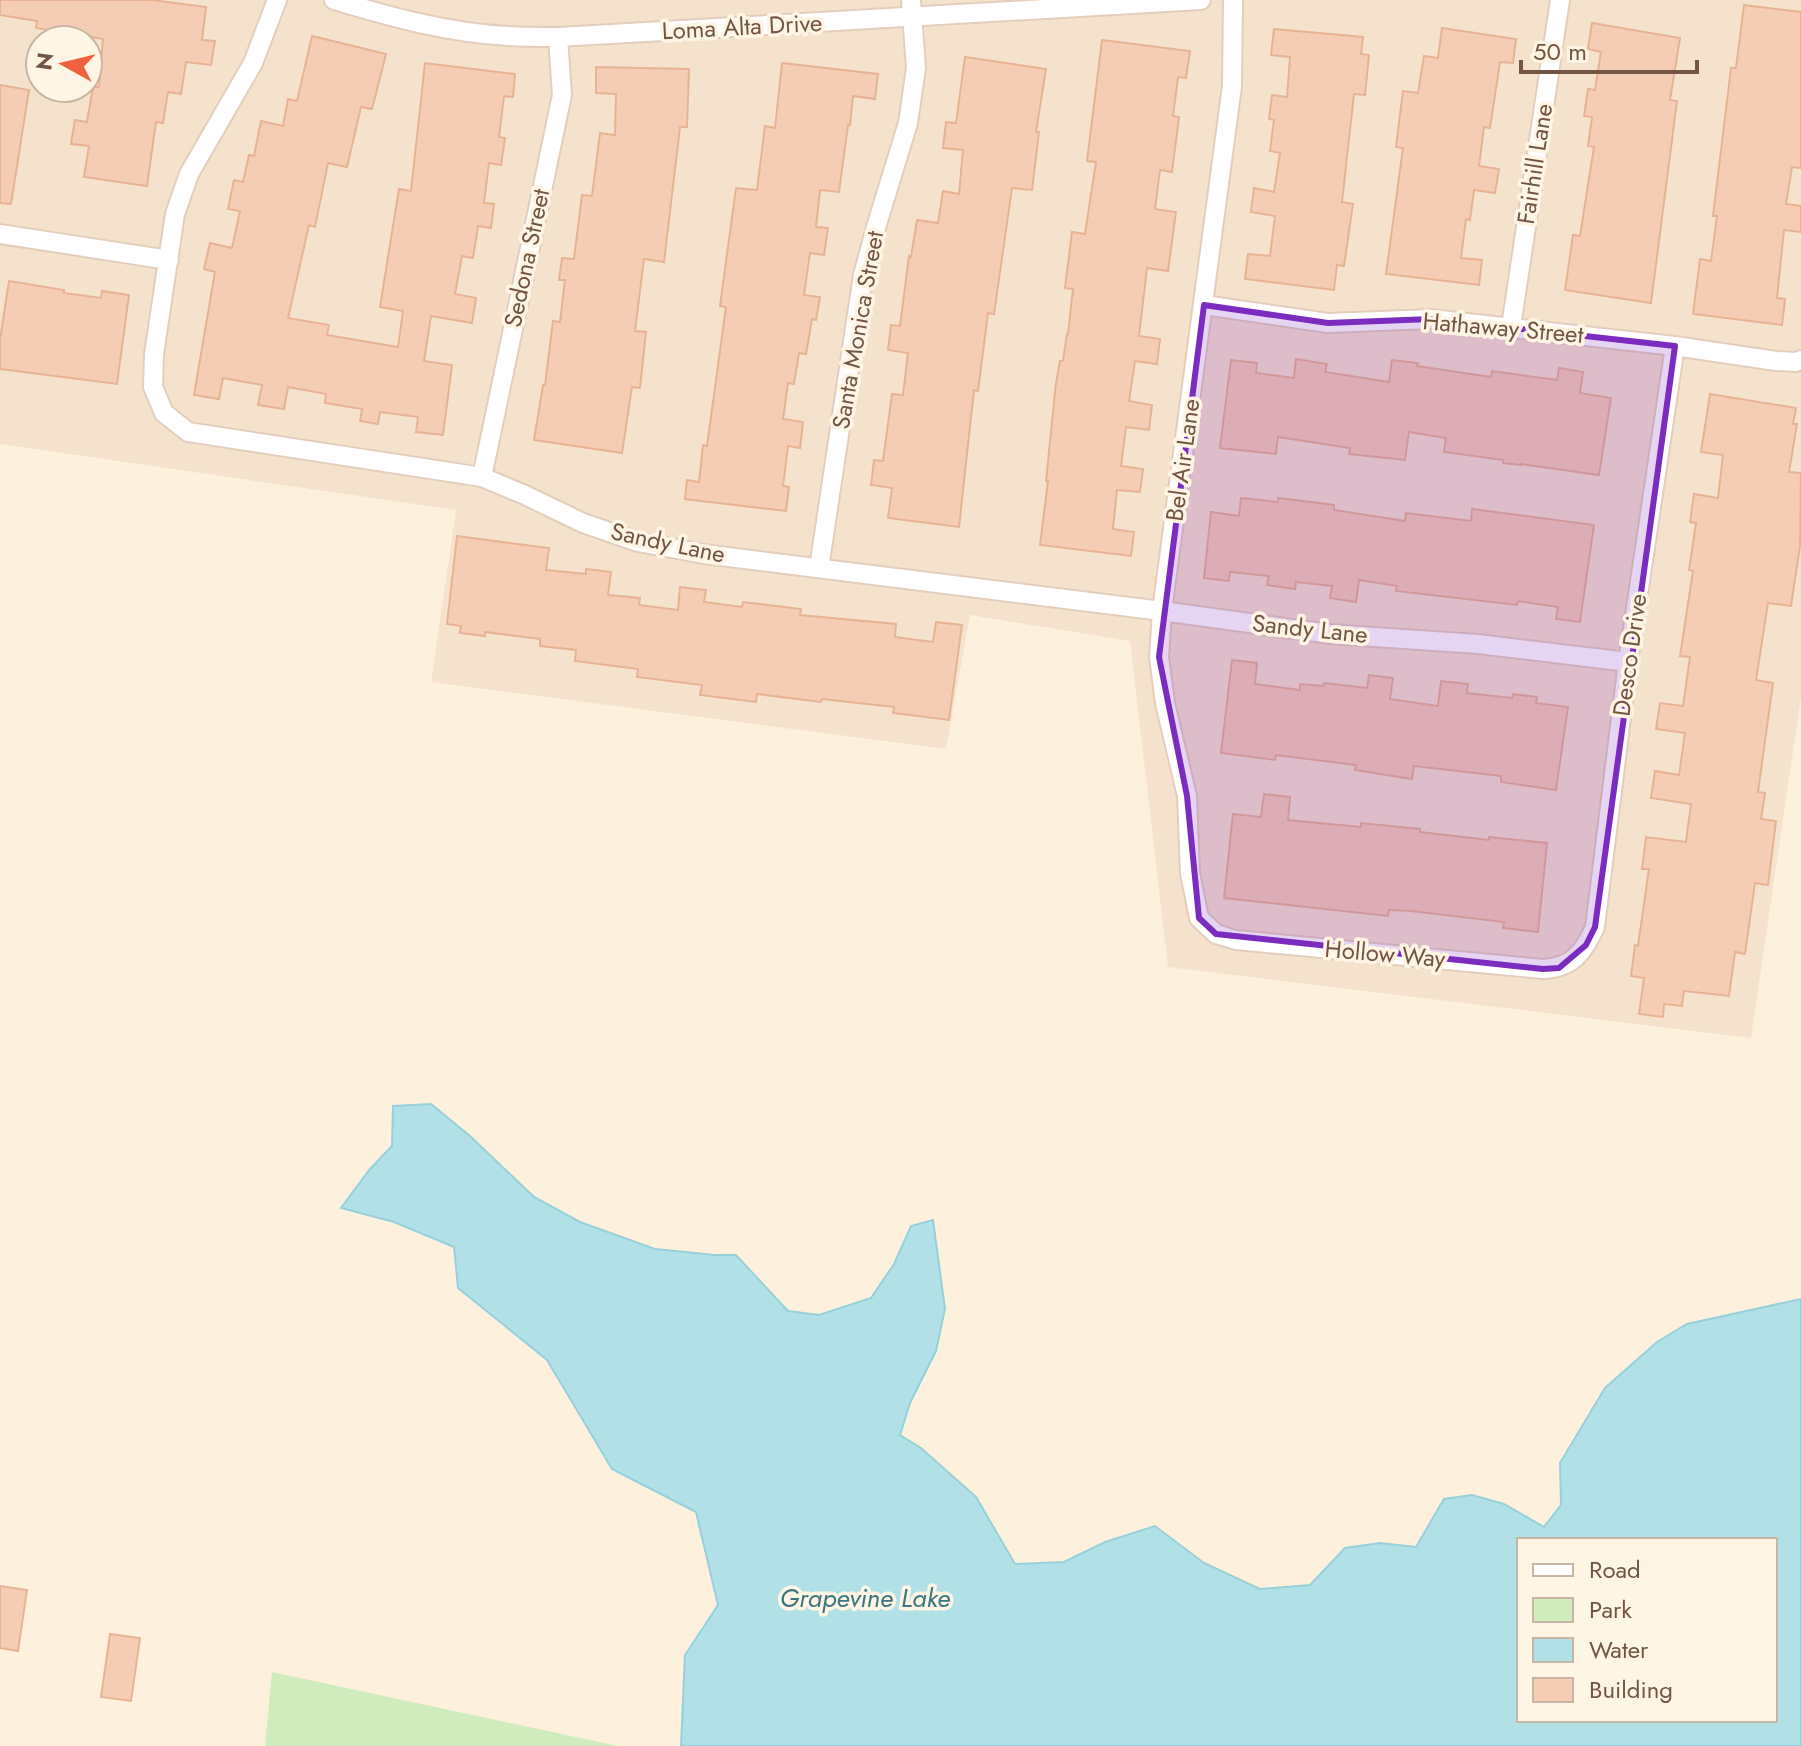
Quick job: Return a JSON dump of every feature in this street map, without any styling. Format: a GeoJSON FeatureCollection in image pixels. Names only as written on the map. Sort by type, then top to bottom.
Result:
{"type":"FeatureCollection","features":[{"type":"Feature","properties":{"kind":"street","name":"Sandy Lane"},"geometry":{"type":"LineString","coordinates":[[277,0],[253,63],[189,174],[175,214],[154,354],[153,387],[164,413],[188,432],[482,477],[583,523],[638,542],[704,554],[1330,634],[1478,644],[1628,662]]}},
{"type":"Feature","properties":{"kind":"street","name":"Loma Alta Drive"},"geometry":{"type":"LineString","coordinates":[[334,0],[400,19],[458,30],[507,36],[558,37],[911,8],[1201,0]]}},
{"type":"Feature","properties":{"kind":"street","name":"Bel Air Lane"},"geometry":{"type":"LineString","coordinates":[[1199,918],[1190,873],[1187,796],[1165,703],[1159,657],[1162,611],[1232,86],[1233,0]]}},
{"type":"Feature","properties":{"kind":"street","name":"Fairhill Lane"},"geometry":{"type":"LineString","coordinates":[[1511,327],[1560,0]]}},
{"type":"Feature","properties":{"kind":"street","name":"Santa Monica Street"},"geometry":{"type":"LineString","coordinates":[[819,568],[863,275],[908,123],[916,68],[911,8]]}},
{"type":"Feature","properties":{"kind":"street","name":"Sedona Street"},"geometry":{"type":"LineString","coordinates":[[482,477],[562,95],[558,37]]}},
{"type":"Feature","properties":{"kind":"street"},"geometry":{"type":"LineString","coordinates":[[0,234],[169,260]]}},
{"type":"Feature","properties":{"kind":"street","name":"Hathaway Street"},"geometry":{"type":"LineString","coordinates":[[1204,305],[1328,323],[1431,319],[1675,346],[1776,361],[1801,360]]}},
{"type":"Feature","properties":{"kind":"street","name":"Desco Drive"},"geometry":{"type":"LineString","coordinates":[[1574,958],[1586,945],[1595,927],[1628,662],[1675,346]]}},
{"type":"Feature","properties":{"kind":"street","name":"Hollow Way"},"geometry":{"type":"LineString","coordinates":[[1199,918],[1216,934],[1236,940],[1543,969],[1559,968],[1574,958]]}},
{"type":"Feature","properties":{"kind":"highlighted area"},"geometry":{"type":"Polygon","coordinates":[[[1204,305],[1328,323],[1431,319],[1675,346],[1595,927],[1586,945],[1559,968],[1543,969],[1216,934],[1199,918],[1187,796],[1159,657],[1204,305]]]}},
{"type":"Feature","properties":{"kind":"shaded area"},"geometry":{"type":"Polygon","coordinates":[[[0,0],[1801,0],[1801,697],[1751,1038],[1168,967],[1130,641],[970,615],[946,749],[431,682],[456,510],[0,444],[0,0]]]}},
{"type":"Feature","properties":{"kind":"green space"},"geometry":{"type":"Polygon","coordinates":[[[272,1672],[618,1746],[265,1746],[272,1672]]]}},
{"type":"Feature","properties":{"kind":"water","name":"Grapevine Lake"},"geometry":{"type":"Polygon","coordinates":[[[431,1104],[534,1197],[580,1222],[655,1249],[736,1255],[788,1311],[819,1315],[871,1298],[894,1264],[911,1226],[933,1220],[945,1309],[936,1351],[910,1403],[900,1435],[921,1448],[976,1497],[1015,1564],[1064,1562],[1105,1542],[1155,1526],[1204,1563],[1260,1589],[1310,1585],[1345,1548],[1380,1543],[1416,1547],[1444,1499],[1472,1495],[1504,1504],[1544,1527],[1561,1505],[1560,1463],[1605,1388],[1657,1342],[1687,1324],[1801,1299],[1801,1746],[681,1746],[685,1655],[718,1605],[696,1512],[612,1469],[547,1360],[458,1288],[454,1247],[394,1222],[341,1208],[392,1146],[393,1106],[431,1104]]]}},
{"type":"Feature","properties":{"kind":"building"},"geometry":{"type":"Polygon","coordinates":[[[0,0],[152,0],[206,7],[202,40],[215,41],[211,65],[186,62],[181,94],[168,92],[163,123],[156,122],[147,186],[84,177],[89,146],[71,144],[75,120],[87,122],[90,104],[104,104],[104,24],[37,24],[37,21],[0,15],[0,0]]]}},
{"type":"Feature","properties":{"kind":"building"},"geometry":{"type":"Polygon","coordinates":[[[1744,5],[1801,12],[1801,168],[1792,167],[1786,204],[1801,206],[1801,232],[1784,230],[1777,298],[1785,299],[1782,325],[1693,314],[1700,259],[1711,261],[1717,216],[1713,216],[1731,68],[1736,68],[1744,5]]]}},
{"type":"Feature","properties":{"kind":"building"},"geometry":{"type":"Polygon","coordinates":[[[1592,23],[1680,38],[1670,100],[1677,101],[1651,303],[1565,290],[1573,235],[1580,236],[1594,147],[1588,146],[1592,117],[1584,116],[1588,89],[1595,90],[1601,52],[1588,49],[1592,23]]]}},
{"type":"Feature","properties":{"kind":"building"},"geometry":{"type":"Polygon","coordinates":[[[1442,28],[1516,39],[1513,63],[1500,62],[1490,128],[1484,127],[1479,166],[1499,169],[1495,193],[1474,190],[1470,220],[1466,219],[1461,258],[1482,260],[1479,285],[1386,274],[1403,148],[1396,147],[1403,91],[1418,93],[1424,56],[1438,58],[1442,28]]]}},
{"type":"Feature","properties":{"kind":"building"},"geometry":{"type":"Polygon","coordinates":[[[1274,29],[1363,37],[1361,54],[1369,55],[1365,95],[1354,94],[1342,202],[1353,204],[1344,266],[1337,265],[1334,290],[1245,279],[1248,254],[1270,256],[1275,216],[1251,212],[1254,188],[1274,192],[1280,153],[1270,151],[1274,120],[1269,119],[1272,95],[1287,97],[1290,57],[1271,55],[1274,29]]]}},
{"type":"Feature","properties":{"kind":"building"},"geometry":{"type":"Polygon","coordinates":[[[312,36],[386,54],[372,109],[361,107],[347,167],[328,163],[315,227],[309,225],[288,318],[329,325],[327,335],[398,347],[403,311],[380,307],[399,189],[411,191],[425,63],[515,74],[513,97],[504,96],[499,137],[505,138],[501,165],[489,163],[484,203],[494,204],[491,228],[478,226],[473,258],[462,256],[455,294],[476,298],[472,323],[431,316],[424,361],[452,365],[443,435],[416,432],[418,417],[380,412],[378,424],[360,421],[362,409],[325,403],[326,394],[288,387],[284,409],[258,405],[262,385],[223,378],[219,399],[194,395],[215,272],[204,269],[210,243],[232,248],[240,211],[228,209],[234,180],[243,182],[249,155],[254,156],[261,121],[283,126],[288,99],[297,101],[312,36]]]}},
{"type":"Feature","properties":{"kind":"building"},"geometry":{"type":"Polygon","coordinates":[[[1102,40],[1190,51],[1186,78],[1178,77],[1173,116],[1179,117],[1172,172],[1160,170],[1155,209],[1176,212],[1168,271],[1147,268],[1139,336],[1160,339],[1157,364],[1135,361],[1129,401],[1152,405],[1149,430],[1126,427],[1121,466],[1143,469],[1140,492],[1117,490],[1113,529],[1134,532],[1131,556],[1040,545],[1056,383],[1068,334],[1073,289],[1065,288],[1072,232],[1085,234],[1096,162],[1087,161],[1102,40]]]}},
{"type":"Feature","properties":{"kind":"building"},"geometry":{"type":"Polygon","coordinates":[[[965,57],[1046,69],[1036,132],[1039,132],[1032,190],[1012,188],[994,314],[988,313],[978,391],[974,390],[959,527],[888,518],[892,488],[871,485],[874,460],[883,461],[892,394],[903,395],[908,353],[888,350],[891,325],[900,326],[917,220],[938,223],[943,191],[959,194],[963,150],[943,148],[946,122],[956,123],[965,57]]]}},
{"type":"Feature","properties":{"kind":"building"},"geometry":{"type":"Polygon","coordinates":[[[782,63],[878,74],[875,99],[853,96],[839,192],[820,190],[816,227],[828,228],[824,255],[810,253],[804,295],[820,297],[816,320],[812,319],[806,354],[799,353],[794,384],[788,383],[783,419],[803,422],[800,448],[788,446],[783,486],[789,487],[786,511],[685,499],[687,480],[699,482],[703,445],[707,446],[726,307],[720,306],[736,188],[757,190],[765,126],[775,128],[782,63]]]}},
{"type":"Feature","properties":{"kind":"building"},"geometry":{"type":"Polygon","coordinates":[[[596,67],[689,69],[687,127],[680,127],[664,262],[644,259],[635,331],[646,332],[640,388],[632,387],[622,453],[534,440],[553,321],[560,322],[565,280],[559,280],[562,258],[574,259],[582,195],[592,196],[600,133],[615,135],[616,94],[596,93],[596,67]]]}},
{"type":"Feature","properties":{"kind":"building"},"geometry":{"type":"Polygon","coordinates":[[[0,85],[24,89],[24,104],[27,104],[11,204],[0,203],[0,85]]]}},
{"type":"Feature","properties":{"kind":"building"},"geometry":{"type":"Polygon","coordinates":[[[9,281],[101,298],[102,291],[129,295],[117,384],[0,369],[0,340],[9,281]]]}},
{"type":"Feature","properties":{"kind":"building"},"geometry":{"type":"Polygon","coordinates":[[[1296,359],[1327,364],[1325,372],[1389,382],[1392,360],[1491,377],[1492,371],[1557,380],[1559,368],[1583,372],[1580,393],[1611,398],[1599,475],[1444,452],[1446,438],[1409,432],[1405,460],[1349,454],[1350,448],[1278,437],[1276,454],[1220,448],[1231,360],[1257,363],[1256,373],[1294,378],[1296,359]]]}},
{"type":"Feature","properties":{"kind":"building"},"geometry":{"type":"Polygon","coordinates":[[[1710,394],[1796,408],[1793,424],[1797,424],[1789,472],[1801,473],[1800,546],[1791,606],[1768,603],[1756,680],[1773,683],[1758,792],[1765,793],[1761,819],[1776,821],[1768,885],[1755,883],[1745,954],[1735,952],[1729,996],[1684,991],[1682,1006],[1664,1004],[1663,1017],[1639,1014],[1644,978],[1631,976],[1649,869],[1642,869],[1646,837],[1686,842],[1691,804],[1651,798],[1655,771],[1679,775],[1685,733],[1656,729],[1660,703],[1683,706],[1690,657],[1680,656],[1693,571],[1689,570],[1696,523],[1690,522],[1694,494],[1718,498],[1723,455],[1701,452],[1710,394]]]}},
{"type":"Feature","properties":{"kind":"building"},"geometry":{"type":"Polygon","coordinates":[[[1241,498],[1278,502],[1278,498],[1334,505],[1334,510],[1405,521],[1406,513],[1471,521],[1472,509],[1594,525],[1580,622],[1556,619],[1558,607],[1396,591],[1397,586],[1359,580],[1356,602],[1330,598],[1332,586],[1296,582],[1295,589],[1267,585],[1269,576],[1230,572],[1229,581],[1204,578],[1211,512],[1239,516],[1241,498]]]}},
{"type":"Feature","properties":{"kind":"building"},"geometry":{"type":"Polygon","coordinates":[[[457,536],[549,548],[546,570],[586,574],[586,569],[611,572],[608,595],[640,598],[639,605],[678,610],[680,587],[706,590],[704,602],[742,607],[743,602],[801,609],[800,615],[896,624],[895,637],[933,642],[936,622],[962,625],[949,720],[893,713],[894,707],[822,699],[821,702],[757,694],[756,702],[700,695],[702,685],[637,677],[638,669],[575,661],[576,650],[540,646],[540,639],[485,632],[485,636],[460,633],[461,626],[447,624],[457,536]]]}},
{"type":"Feature","properties":{"kind":"building"},"geometry":{"type":"Polygon","coordinates":[[[1232,660],[1257,663],[1255,684],[1300,690],[1300,684],[1323,686],[1324,683],[1367,688],[1369,675],[1393,678],[1390,699],[1438,706],[1441,681],[1468,684],[1467,693],[1512,698],[1513,694],[1537,697],[1536,703],[1568,707],[1556,790],[1501,782],[1501,776],[1414,766],[1412,779],[1355,770],[1356,765],[1276,755],[1275,760],[1221,753],[1232,660]]]}},
{"type":"Feature","properties":{"kind":"building"},"geometry":{"type":"Polygon","coordinates":[[[1264,794],[1290,797],[1288,820],[1361,827],[1361,823],[1489,840],[1489,837],[1547,843],[1538,932],[1503,928],[1504,922],[1411,911],[1389,910],[1388,916],[1224,898],[1233,814],[1261,817],[1264,794]]]}},
{"type":"Feature","properties":{"kind":"building"},"geometry":{"type":"Polygon","coordinates":[[[0,1586],[27,1590],[18,1651],[0,1648],[0,1586]]]}},
{"type":"Feature","properties":{"kind":"building"},"geometry":{"type":"Polygon","coordinates":[[[110,1634],[140,1638],[131,1701],[101,1697],[110,1634]]]}}]}
